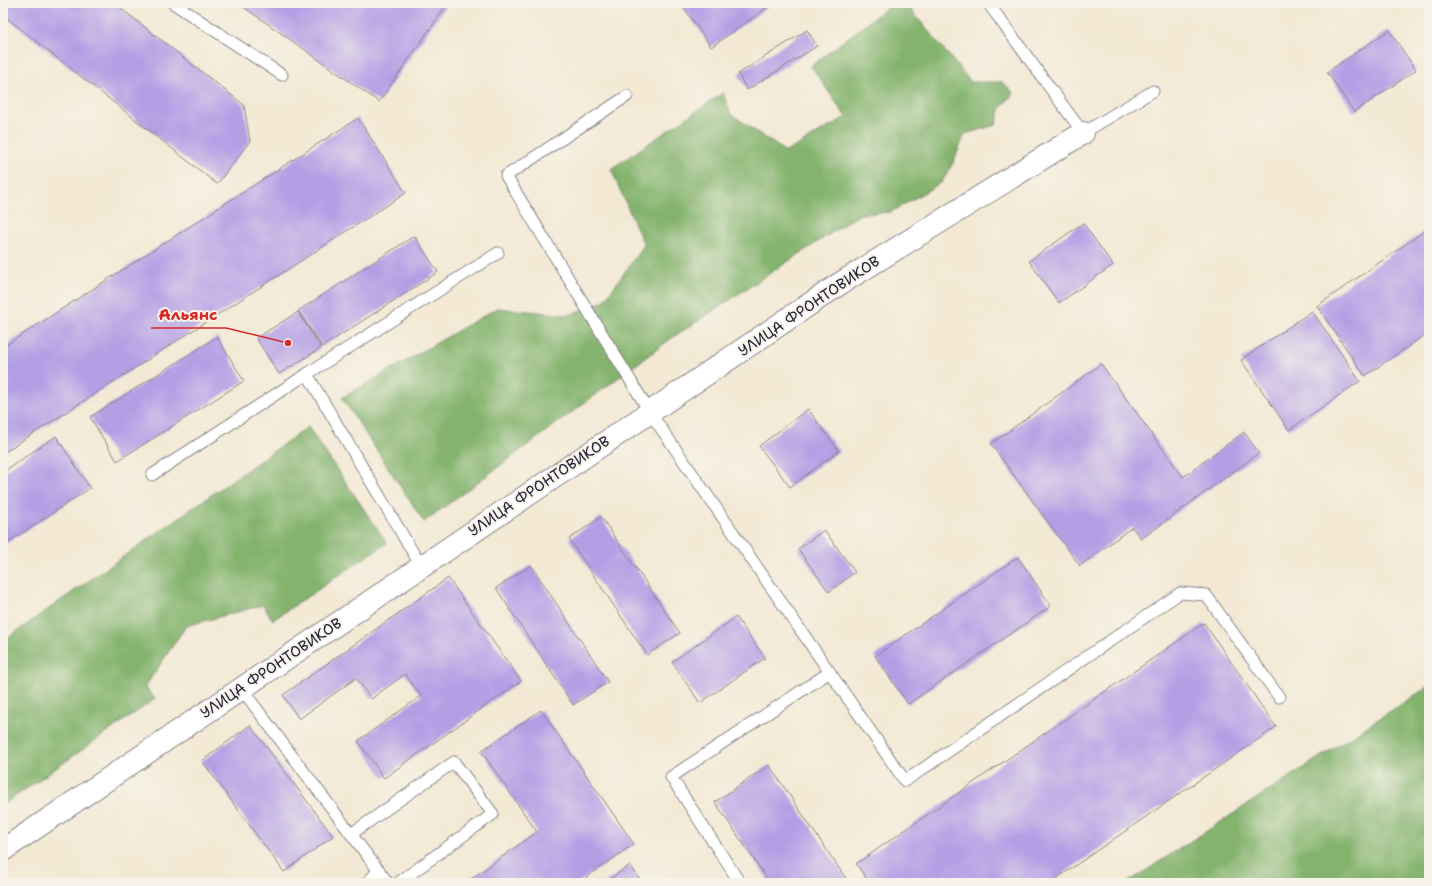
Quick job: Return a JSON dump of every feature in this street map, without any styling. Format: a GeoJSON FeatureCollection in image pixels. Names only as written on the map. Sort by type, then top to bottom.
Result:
{"type":"FeatureCollection","features":[{"type":"Feature","properties":{"kind":"street","name":"УЛИЦА ФРОНТОВИКОВ"},"geometry":{"type":"LineString","coordinates":[[3,850],[649,411],[791,318],[841,283],[1083,133]]}},
{"type":"Feature","properties":{"kind":"lane"},"geometry":{"type":"LineString","coordinates":[[173,3],[282,75]]}},
{"type":"Feature","properties":{"kind":"lane"},"geometry":{"type":"LineString","coordinates":[[988,3],[1083,133],[1153,91]]}},
{"type":"Feature","properties":{"kind":"lane"},"geometry":{"type":"LineString","coordinates":[[627,96],[506,176],[649,411],[905,781],[1180,593],[1206,595],[1279,697]]}},
{"type":"Feature","properties":{"kind":"lane"},"geometry":{"type":"LineString","coordinates":[[152,475],[307,374],[498,253]]}},
{"type":"Feature","properties":{"kind":"lane"},"geometry":{"type":"LineString","coordinates":[[307,374],[421,566]]}},
{"type":"Feature","properties":{"kind":"lane"},"geometry":{"type":"LineString","coordinates":[[740,883],[671,777],[830,672]]}},
{"type":"Feature","properties":{"kind":"lane"},"geometry":{"type":"LineString","coordinates":[[241,688],[388,883]]}},
{"type":"Feature","properties":{"kind":"lane"},"geometry":{"type":"LineString","coordinates":[[351,834],[454,762],[493,814],[398,883]]}},
{"type":"Feature","properties":{"kind":"lane"},"geometry":{"type":"LineString","coordinates":[[368,883],[379,870]]}},
{"type":"Feature","properties":{"kind":"green space"},"geometry":{"type":"Polygon","coordinates":[[[893,3],[905,3],[971,82],[1002,82],[1014,93],[1001,107],[996,125],[965,134],[953,163],[942,182],[891,212],[860,214],[672,338],[424,522],[342,398],[497,308],[569,315],[604,301],[644,245],[611,169],[723,93],[731,114],[786,152],[846,117],[811,66],[893,3]]]}},
{"type":"Feature","properties":{"kind":"green space"},"geometry":{"type":"Polygon","coordinates":[[[308,427],[387,543],[273,620],[263,605],[186,626],[145,687],[155,699],[3,805],[3,641],[308,427]]]}},
{"type":"Feature","properties":{"kind":"green space"},"geometry":{"type":"Polygon","coordinates":[[[1429,686],[1429,883],[1127,883],[1429,686]]]}},
{"type":"Feature","properties":{"kind":"building"},"geometry":{"type":"Polygon","coordinates":[[[3,3],[114,3],[244,105],[250,141],[217,184],[3,15],[3,3]]]}},
{"type":"Feature","properties":{"kind":"building"},"geometry":{"type":"Polygon","coordinates":[[[238,3],[448,3],[379,102],[238,3]]]}},
{"type":"Feature","properties":{"kind":"building"},"geometry":{"type":"Polygon","coordinates":[[[691,3],[774,3],[711,47],[684,8],[691,3]]]}},
{"type":"Feature","properties":{"kind":"building"},"geometry":{"type":"Polygon","coordinates":[[[807,30],[817,46],[747,90],[738,74],[807,30]]]}},
{"type":"Feature","properties":{"kind":"building"},"geometry":{"type":"Polygon","coordinates":[[[1389,30],[1416,70],[1354,112],[1327,72],[1389,30]]]}},
{"type":"Feature","properties":{"kind":"building"},"geometry":{"type":"Polygon","coordinates":[[[358,118],[406,193],[3,453],[3,347],[358,118]]]}},
{"type":"Feature","properties":{"kind":"building"},"geometry":{"type":"Polygon","coordinates":[[[1083,223],[1113,265],[1059,303],[1029,261],[1083,223]]]}},
{"type":"Feature","properties":{"kind":"building"},"geometry":{"type":"Polygon","coordinates":[[[1429,228],[1429,332],[1365,376],[1317,306],[1429,228]]]}},
{"type":"Feature","properties":{"kind":"building"},"geometry":{"type":"Polygon","coordinates":[[[414,236],[438,272],[322,347],[298,311],[414,236]]]}},
{"type":"Feature","properties":{"kind":"building"},"geometry":{"type":"Polygon","coordinates":[[[1312,311],[1360,381],[1289,430],[1241,360],[1312,311]]]}},
{"type":"Feature","properties":{"kind":"building"},"geometry":{"type":"Polygon","coordinates":[[[298,312],[321,348],[279,374],[256,338],[298,312]]]}},
{"type":"Feature","properties":{"kind":"building"},"geometry":{"type":"Polygon","coordinates":[[[217,337],[244,381],[117,461],[90,417],[217,337]]]}},
{"type":"Feature","properties":{"kind":"building"},"geometry":{"type":"Polygon","coordinates":[[[1101,364],[1183,477],[1244,432],[1259,453],[1141,539],[1132,527],[1080,566],[991,444],[1101,364]]]}},
{"type":"Feature","properties":{"kind":"building"},"geometry":{"type":"Polygon","coordinates":[[[808,409],[839,451],[790,487],[759,446],[808,409]]]}},
{"type":"Feature","properties":{"kind":"building"},"geometry":{"type":"Polygon","coordinates":[[[56,436],[90,488],[3,546],[3,472],[56,436]]]}},
{"type":"Feature","properties":{"kind":"building"},"geometry":{"type":"Polygon","coordinates":[[[601,517],[680,633],[647,655],[569,539],[601,517]]]}},
{"type":"Feature","properties":{"kind":"building"},"geometry":{"type":"Polygon","coordinates":[[[824,530],[855,572],[829,592],[798,549],[824,530]]]}},
{"type":"Feature","properties":{"kind":"building"},"geometry":{"type":"Polygon","coordinates":[[[1018,557],[1051,606],[908,704],[875,656],[1018,557]]]}},
{"type":"Feature","properties":{"kind":"building"},"geometry":{"type":"Polygon","coordinates":[[[531,565],[608,682],[573,705],[496,588],[531,565]]]}},
{"type":"Feature","properties":{"kind":"building"},"geometry":{"type":"Polygon","coordinates":[[[448,578],[521,681],[384,778],[358,741],[421,696],[405,674],[371,699],[356,678],[299,719],[283,695],[448,578]]]}},
{"type":"Feature","properties":{"kind":"building"},"geometry":{"type":"Polygon","coordinates":[[[736,617],[765,658],[700,703],[672,662],[736,617]]]}},
{"type":"Feature","properties":{"kind":"building"},"geometry":{"type":"Polygon","coordinates":[[[1204,623],[1276,727],[1050,883],[870,883],[856,864],[1204,623]]]}},
{"type":"Feature","properties":{"kind":"building"},"geometry":{"type":"Polygon","coordinates":[[[541,710],[634,844],[578,883],[465,883],[537,832],[481,751],[541,710]]]}},
{"type":"Feature","properties":{"kind":"building"},"geometry":{"type":"Polygon","coordinates":[[[250,725],[333,836],[284,872],[202,761],[250,725]]]}},
{"type":"Feature","properties":{"kind":"building"},"geometry":{"type":"Polygon","coordinates":[[[769,765],[849,883],[770,883],[715,802],[769,765]]]}},
{"type":"Feature","properties":{"kind":"building"},"geometry":{"type":"Polygon","coordinates":[[[630,865],[642,883],[604,883],[630,865]]]}},
{"type":"Feature","properties":{"kind":"place","name":"Альянс"},"geometry":{"type":"Point","coordinates":[288,343]}}]}
